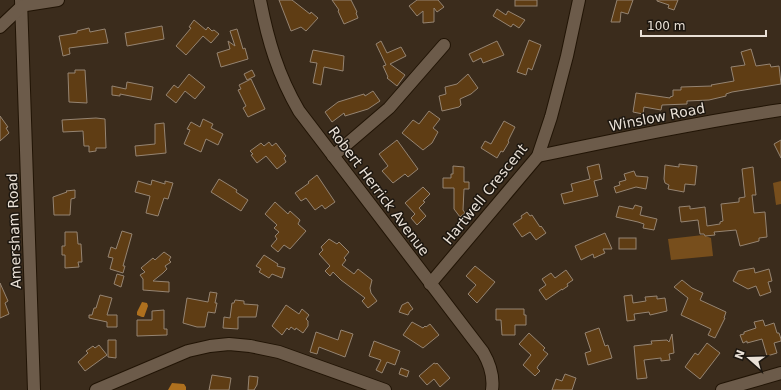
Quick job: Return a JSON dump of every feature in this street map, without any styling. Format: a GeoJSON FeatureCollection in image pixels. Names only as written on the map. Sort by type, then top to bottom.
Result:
{"type":"FeatureCollection","features":[{"type":"Feature","properties":{"kind":"street"},"geometry":{"type":"LineString","coordinates":[[0,27],[21,4],[58,0]]}},
{"type":"Feature","properties":{"kind":"street","name":"Robert Herrick Avenue"},"geometry":{"type":"LineString","coordinates":[[260,0],[271,48],[284,83],[299,111],[488,360],[491,368],[492,390]]}},
{"type":"Feature","properties":{"kind":"street","name":"Hartwell Crescent"},"geometry":{"type":"LineString","coordinates":[[430,284],[538,156],[549,123],[567,56],[579,0]]}},
{"type":"Feature","properties":{"kind":"street","name":"Amersham Road"},"geometry":{"type":"LineString","coordinates":[[21,4],[34,390]]}},
{"type":"Feature","properties":{"kind":"street"},"geometry":{"type":"LineString","coordinates":[[333,156],[389,108],[444,46]]}},
{"type":"Feature","properties":{"kind":"street","name":"Winslow Road"},"geometry":{"type":"LineString","coordinates":[[538,156],[628,137],[781,110]]}},
{"type":"Feature","properties":{"kind":"street"},"geometry":{"type":"LineString","coordinates":[[96,390],[188,351],[210,346],[229,344],[256,347],[279,352],[385,390]]}},
{"type":"Feature","properties":{"kind":"street"},"geometry":{"type":"LineString","coordinates":[[722,390],[739,388],[781,373]]}},
{"type":"Feature","properties":{"kind":"shaded area"},"geometry":{"type":"Polygon","coordinates":[[[781,181],[781,204],[776,205],[773,183],[781,181]]]}},
{"type":"Feature","properties":{"kind":"shaded area"},"geometry":{"type":"Polygon","coordinates":[[[703,235],[711,238],[713,256],[671,260],[668,239],[703,235]]]}},
{"type":"Feature","properties":{"kind":"shaded area"},"geometry":{"type":"Polygon","coordinates":[[[142,302],[147,303],[148,306],[144,317],[137,315],[142,302]]]}},
{"type":"Feature","properties":{"kind":"shaded area"},"geometry":{"type":"Polygon","coordinates":[[[172,383],[184,384],[186,390],[168,390],[172,383]]]}},
{"type":"Feature","properties":{"kind":"building"},"geometry":{"type":"Polygon","coordinates":[[[279,0],[292,0],[310,14],[311,12],[318,18],[306,31],[301,27],[291,31],[279,0]]]}},
{"type":"Feature","properties":{"kind":"building"},"geometry":{"type":"Polygon","coordinates":[[[332,0],[351,0],[357,12],[358,18],[344,24],[338,11],[339,10],[332,0]]]}},
{"type":"Feature","properties":{"kind":"building"},"geometry":{"type":"Polygon","coordinates":[[[417,0],[438,0],[444,7],[437,12],[434,8],[434,22],[423,23],[423,11],[417,16],[409,6],[417,0]]]}},
{"type":"Feature","properties":{"kind":"building"},"geometry":{"type":"Polygon","coordinates":[[[515,0],[537,0],[537,6],[515,6],[515,0]]]}},
{"type":"Feature","properties":{"kind":"building"},"geometry":{"type":"Polygon","coordinates":[[[617,0],[633,0],[628,14],[621,12],[620,22],[611,22],[617,0]]]}},
{"type":"Feature","properties":{"kind":"building"},"geometry":{"type":"Polygon","coordinates":[[[657,0],[678,0],[674,10],[668,8],[669,5],[657,0]]]}},
{"type":"Feature","properties":{"kind":"building"},"geometry":{"type":"Polygon","coordinates":[[[497,9],[506,15],[508,11],[525,20],[519,28],[513,24],[511,27],[493,16],[497,9]]]}},
{"type":"Feature","properties":{"kind":"building"},"geometry":{"type":"Polygon","coordinates":[[[194,20],[206,30],[208,27],[212,31],[214,30],[219,34],[211,43],[203,36],[186,55],[176,46],[191,28],[189,27],[194,20]]]}},
{"type":"Feature","properties":{"kind":"building"},"geometry":{"type":"Polygon","coordinates":[[[162,26],[164,39],[127,46],[125,33],[162,26]]]}},
{"type":"Feature","properties":{"kind":"building"},"geometry":{"type":"Polygon","coordinates":[[[89,28],[90,32],[105,29],[108,43],[69,48],[70,54],[63,56],[59,36],[77,33],[77,31],[89,28]]]}},
{"type":"Feature","properties":{"kind":"building"},"geometry":{"type":"Polygon","coordinates":[[[237,29],[243,49],[245,48],[248,59],[221,67],[217,53],[230,49],[228,41],[235,46],[230,31],[237,29]]]}},
{"type":"Feature","properties":{"kind":"building"},"geometry":{"type":"Polygon","coordinates":[[[529,40],[541,45],[532,70],[528,68],[526,75],[517,72],[529,40]]]}},
{"type":"Feature","properties":{"kind":"building"},"geometry":{"type":"Polygon","coordinates":[[[381,41],[387,53],[401,47],[406,56],[390,64],[405,75],[397,86],[387,78],[388,77],[383,66],[386,65],[376,44],[381,41]]]}},
{"type":"Feature","properties":{"kind":"building"},"geometry":{"type":"Polygon","coordinates":[[[497,41],[504,55],[483,63],[481,58],[473,62],[469,54],[497,41]]]}},
{"type":"Feature","properties":{"kind":"building"},"geometry":{"type":"Polygon","coordinates":[[[751,49],[756,66],[770,64],[771,67],[779,66],[781,84],[732,92],[726,94],[726,96],[709,100],[687,101],[687,104],[662,105],[661,110],[644,107],[643,114],[633,112],[636,93],[670,98],[673,96],[673,90],[681,90],[681,87],[712,86],[711,85],[734,81],[731,67],[745,65],[741,52],[751,49]]]}},
{"type":"Feature","properties":{"kind":"building"},"geometry":{"type":"Polygon","coordinates":[[[313,50],[344,56],[343,71],[324,67],[321,85],[313,83],[317,63],[310,62],[313,50]]]}},
{"type":"Feature","properties":{"kind":"building"},"geometry":{"type":"Polygon","coordinates":[[[75,70],[85,70],[87,103],[69,102],[68,73],[75,73],[75,70]]]}},
{"type":"Feature","properties":{"kind":"building"},"geometry":{"type":"Polygon","coordinates":[[[252,70],[255,76],[247,80],[244,74],[252,70]]]}},
{"type":"Feature","properties":{"kind":"building"},"geometry":{"type":"Polygon","coordinates":[[[189,74],[205,87],[195,99],[185,91],[176,103],[166,95],[174,85],[178,88],[189,74]]]}},
{"type":"Feature","properties":{"kind":"building"},"geometry":{"type":"Polygon","coordinates":[[[468,74],[478,88],[471,94],[460,99],[461,105],[459,107],[442,111],[439,96],[446,94],[445,87],[457,84],[468,74]]]}},
{"type":"Feature","properties":{"kind":"building"},"geometry":{"type":"Polygon","coordinates":[[[251,79],[265,109],[248,117],[243,108],[246,106],[238,90],[241,89],[239,85],[251,79]]]}},
{"type":"Feature","properties":{"kind":"building"},"geometry":{"type":"Polygon","coordinates":[[[127,82],[153,87],[151,100],[120,94],[120,96],[112,95],[112,86],[126,89],[127,82]]]}},
{"type":"Feature","properties":{"kind":"building"},"geometry":{"type":"Polygon","coordinates":[[[373,91],[380,101],[368,109],[345,116],[344,113],[332,122],[325,112],[338,102],[364,94],[365,96],[373,91]]]}},
{"type":"Feature","properties":{"kind":"building"},"geometry":{"type":"Polygon","coordinates":[[[429,111],[440,119],[433,128],[438,132],[432,143],[423,150],[402,133],[413,120],[419,124],[429,111]]]}},
{"type":"Feature","properties":{"kind":"building"},"geometry":{"type":"Polygon","coordinates":[[[0,116],[8,127],[6,128],[9,133],[0,141],[0,116]]]}},
{"type":"Feature","properties":{"kind":"building"},"geometry":{"type":"Polygon","coordinates":[[[96,118],[105,119],[106,148],[96,148],[96,151],[89,152],[89,146],[84,146],[83,131],[63,132],[62,120],[96,118]]]}},
{"type":"Feature","properties":{"kind":"building"},"geometry":{"type":"Polygon","coordinates":[[[203,119],[213,124],[211,128],[223,134],[218,145],[206,139],[201,152],[184,144],[190,130],[187,129],[191,122],[200,127],[203,119]]]}},
{"type":"Feature","properties":{"kind":"building"},"geometry":{"type":"Polygon","coordinates":[[[504,121],[515,127],[508,141],[509,142],[497,158],[481,148],[485,141],[491,144],[504,121]]]}},
{"type":"Feature","properties":{"kind":"building"},"geometry":{"type":"Polygon","coordinates":[[[164,123],[166,153],[136,156],[135,146],[155,144],[155,124],[164,123]]]}},
{"type":"Feature","properties":{"kind":"building"},"geometry":{"type":"Polygon","coordinates":[[[397,140],[418,169],[408,177],[405,174],[393,183],[382,171],[388,166],[379,154],[397,140]]]}},
{"type":"Feature","properties":{"kind":"building"},"geometry":{"type":"Polygon","coordinates":[[[781,140],[781,158],[774,144],[781,140]]]}},
{"type":"Feature","properties":{"kind":"building"},"geometry":{"type":"Polygon","coordinates":[[[269,142],[272,146],[276,143],[286,156],[284,158],[286,162],[277,169],[266,156],[257,163],[251,155],[253,154],[250,151],[261,143],[264,146],[269,142]]]}},
{"type":"Feature","properties":{"kind":"building"},"geometry":{"type":"Polygon","coordinates":[[[599,164],[602,179],[594,181],[598,196],[564,204],[561,194],[573,191],[571,184],[590,179],[587,167],[599,164]]]}},
{"type":"Feature","properties":{"kind":"building"},"geometry":{"type":"Polygon","coordinates":[[[679,164],[697,166],[695,185],[685,184],[684,192],[668,189],[669,185],[665,183],[664,179],[665,165],[679,167],[679,164]]]}},
{"type":"Feature","properties":{"kind":"building"},"geometry":{"type":"Polygon","coordinates":[[[453,166],[464,167],[464,182],[469,182],[469,189],[464,189],[463,210],[465,213],[460,217],[454,209],[454,188],[443,188],[443,178],[451,178],[451,174],[453,174],[453,166]]]}},
{"type":"Feature","properties":{"kind":"building"},"geometry":{"type":"Polygon","coordinates":[[[753,167],[756,195],[752,195],[754,213],[765,212],[767,237],[759,238],[759,241],[740,246],[736,230],[714,232],[715,235],[705,236],[704,234],[700,234],[698,220],[681,222],[679,207],[690,206],[690,209],[705,207],[707,226],[720,224],[720,222],[723,221],[721,204],[739,202],[739,198],[745,197],[742,169],[753,167]]]}},
{"type":"Feature","properties":{"kind":"building"},"geometry":{"type":"Polygon","coordinates":[[[634,171],[636,176],[648,177],[646,189],[636,187],[616,193],[614,187],[620,185],[619,182],[626,180],[624,174],[634,171]]]}},
{"type":"Feature","properties":{"kind":"building"},"geometry":{"type":"Polygon","coordinates":[[[317,175],[335,202],[325,209],[322,205],[315,210],[306,198],[301,201],[295,193],[317,175]]]}},
{"type":"Feature","properties":{"kind":"building"},"geometry":{"type":"Polygon","coordinates":[[[219,179],[237,190],[236,192],[248,200],[241,211],[211,192],[219,179]]]}},
{"type":"Feature","properties":{"kind":"building"},"geometry":{"type":"Polygon","coordinates":[[[152,180],[165,184],[165,181],[173,183],[168,199],[164,198],[158,216],[146,213],[150,196],[135,192],[138,181],[151,185],[152,180]]]}},
{"type":"Feature","properties":{"kind":"building"},"geometry":{"type":"Polygon","coordinates":[[[423,187],[430,194],[419,208],[426,216],[417,225],[411,218],[415,214],[405,203],[423,187]]]}},
{"type":"Feature","properties":{"kind":"building"},"geometry":{"type":"Polygon","coordinates":[[[75,190],[75,198],[71,199],[70,215],[54,215],[53,197],[67,192],[66,191],[75,190]]]}},
{"type":"Feature","properties":{"kind":"building"},"geometry":{"type":"Polygon","coordinates":[[[275,202],[288,214],[290,211],[300,220],[298,224],[306,231],[290,249],[284,245],[278,252],[271,246],[277,239],[275,236],[279,232],[274,228],[277,225],[265,214],[275,202]]]}},
{"type":"Feature","properties":{"kind":"building"},"geometry":{"type":"Polygon","coordinates":[[[635,205],[642,207],[640,215],[657,219],[654,230],[643,228],[644,224],[616,217],[619,206],[633,209],[635,205]]]}},
{"type":"Feature","properties":{"kind":"building"},"geometry":{"type":"Polygon","coordinates":[[[527,212],[530,216],[532,215],[546,233],[536,240],[530,232],[522,237],[513,224],[522,218],[521,216],[527,212]]]}},
{"type":"Feature","properties":{"kind":"building"},"geometry":{"type":"Polygon","coordinates":[[[122,231],[132,234],[123,266],[125,266],[123,273],[110,269],[113,258],[108,257],[111,247],[116,249],[122,231]]]}},
{"type":"Feature","properties":{"kind":"building"},"geometry":{"type":"Polygon","coordinates":[[[65,232],[77,232],[78,244],[81,244],[82,262],[78,262],[79,267],[65,268],[65,255],[62,255],[62,246],[65,246],[65,232]]]}},
{"type":"Feature","properties":{"kind":"building"},"geometry":{"type":"Polygon","coordinates":[[[605,233],[612,249],[603,249],[605,253],[594,258],[593,254],[581,260],[575,246],[605,233]]]}},
{"type":"Feature","properties":{"kind":"building"},"geometry":{"type":"Polygon","coordinates":[[[619,238],[636,238],[636,249],[619,249],[619,238]]]}},
{"type":"Feature","properties":{"kind":"building"},"geometry":{"type":"Polygon","coordinates":[[[329,239],[337,244],[339,242],[349,252],[344,258],[346,260],[342,265],[354,274],[358,269],[372,280],[370,288],[371,293],[377,301],[368,308],[362,301],[365,298],[333,272],[330,276],[325,271],[330,266],[319,254],[323,250],[321,247],[329,239]]]}},
{"type":"Feature","properties":{"kind":"building"},"geometry":{"type":"Polygon","coordinates":[[[164,252],[171,257],[169,260],[171,262],[165,266],[167,269],[153,281],[169,282],[169,292],[143,290],[143,279],[140,275],[145,272],[141,268],[153,258],[155,260],[164,252]]]}},
{"type":"Feature","properties":{"kind":"building"},"geometry":{"type":"Polygon","coordinates":[[[264,255],[278,264],[277,266],[285,268],[282,278],[272,274],[269,278],[259,272],[261,269],[256,266],[264,255]]]}},
{"type":"Feature","properties":{"kind":"building"},"geometry":{"type":"Polygon","coordinates":[[[475,266],[495,282],[477,303],[468,294],[476,285],[466,276],[475,266]]]}},
{"type":"Feature","properties":{"kind":"building"},"geometry":{"type":"Polygon","coordinates":[[[754,268],[755,273],[769,269],[772,281],[768,282],[771,292],[760,296],[756,286],[748,289],[733,281],[738,271],[754,268]]]}},
{"type":"Feature","properties":{"kind":"building"},"geometry":{"type":"Polygon","coordinates":[[[566,270],[573,280],[567,284],[568,286],[546,300],[539,290],[546,285],[542,279],[551,273],[555,278],[566,270]]]}},
{"type":"Feature","properties":{"kind":"building"},"geometry":{"type":"Polygon","coordinates":[[[117,274],[124,276],[121,287],[114,284],[117,274]]]}},
{"type":"Feature","properties":{"kind":"building"},"geometry":{"type":"Polygon","coordinates":[[[682,280],[692,288],[703,293],[700,300],[726,312],[725,318],[715,338],[708,335],[711,329],[681,315],[688,298],[674,287],[682,280]]]}},
{"type":"Feature","properties":{"kind":"building"},"geometry":{"type":"Polygon","coordinates":[[[0,283],[8,301],[5,303],[9,314],[0,318],[0,283]]]}},
{"type":"Feature","properties":{"kind":"building"},"geometry":{"type":"Polygon","coordinates":[[[210,292],[217,293],[215,303],[217,303],[215,313],[208,312],[205,327],[197,327],[183,323],[187,298],[208,302],[210,292]]]}},
{"type":"Feature","properties":{"kind":"building"},"geometry":{"type":"Polygon","coordinates":[[[100,295],[112,298],[107,315],[117,315],[117,327],[107,327],[107,322],[89,318],[89,315],[92,315],[94,308],[96,308],[100,295]]]}},
{"type":"Feature","properties":{"kind":"building"},"geometry":{"type":"Polygon","coordinates":[[[632,295],[633,303],[646,301],[645,297],[657,296],[657,299],[665,298],[667,311],[650,315],[649,312],[634,314],[635,320],[627,321],[624,296],[632,295]]]}},
{"type":"Feature","properties":{"kind":"building"},"geometry":{"type":"Polygon","coordinates":[[[235,300],[244,301],[244,304],[258,305],[256,317],[238,317],[238,329],[223,328],[224,317],[230,318],[232,303],[234,303],[235,300]]]}},
{"type":"Feature","properties":{"kind":"building"},"geometry":{"type":"Polygon","coordinates":[[[408,302],[413,309],[408,315],[399,312],[402,305],[408,302]]]}},
{"type":"Feature","properties":{"kind":"building"},"geometry":{"type":"Polygon","coordinates":[[[286,305],[299,314],[302,309],[309,315],[306,319],[308,321],[308,326],[303,333],[296,328],[295,330],[291,327],[289,330],[287,328],[282,335],[272,326],[286,305]]]}},
{"type":"Feature","properties":{"kind":"building"},"geometry":{"type":"Polygon","coordinates":[[[496,309],[524,309],[524,315],[526,315],[526,325],[515,325],[515,335],[502,335],[501,320],[496,320],[496,309]]]}},
{"type":"Feature","properties":{"kind":"building"},"geometry":{"type":"Polygon","coordinates":[[[164,310],[164,329],[167,329],[167,335],[137,336],[137,320],[152,320],[152,311],[164,310]]]}},
{"type":"Feature","properties":{"kind":"building"},"geometry":{"type":"Polygon","coordinates":[[[763,320],[765,326],[774,323],[777,333],[779,333],[781,339],[781,341],[774,343],[777,353],[767,356],[762,339],[743,343],[740,335],[756,328],[754,322],[763,320]]]}},
{"type":"Feature","properties":{"kind":"building"},"geometry":{"type":"Polygon","coordinates":[[[412,322],[423,328],[430,324],[439,335],[423,348],[403,335],[412,322]]]}},
{"type":"Feature","properties":{"kind":"building"},"geometry":{"type":"Polygon","coordinates":[[[599,328],[605,346],[608,345],[612,358],[588,365],[585,353],[591,351],[585,333],[599,328]]]}},
{"type":"Feature","properties":{"kind":"building"},"geometry":{"type":"Polygon","coordinates":[[[341,330],[353,334],[345,357],[319,347],[317,354],[310,352],[316,332],[338,340],[341,330]]]}},
{"type":"Feature","properties":{"kind":"building"},"geometry":{"type":"Polygon","coordinates":[[[529,333],[545,348],[543,350],[548,354],[538,366],[537,368],[540,371],[535,376],[523,365],[531,355],[519,344],[529,333]]]}},
{"type":"Feature","properties":{"kind":"building"},"geometry":{"type":"Polygon","coordinates":[[[672,334],[674,353],[669,354],[670,360],[661,361],[661,358],[644,360],[647,378],[637,379],[634,346],[652,344],[651,341],[667,340],[669,342],[672,334]]]}},
{"type":"Feature","properties":{"kind":"building"},"geometry":{"type":"Polygon","coordinates":[[[108,340],[116,340],[116,358],[108,357],[108,340]]]}},
{"type":"Feature","properties":{"kind":"building"},"geometry":{"type":"Polygon","coordinates":[[[374,341],[400,351],[395,365],[387,362],[382,373],[376,370],[381,360],[369,356],[374,341]]]}},
{"type":"Feature","properties":{"kind":"building"},"geometry":{"type":"Polygon","coordinates":[[[707,343],[720,353],[700,379],[685,367],[695,353],[698,355],[707,343]]]}},
{"type":"Feature","properties":{"kind":"building"},"geometry":{"type":"Polygon","coordinates":[[[99,345],[107,355],[85,371],[78,362],[88,353],[86,351],[93,346],[95,348],[99,345]]]}},
{"type":"Feature","properties":{"kind":"building"},"geometry":{"type":"Polygon","coordinates":[[[434,363],[437,363],[450,378],[440,387],[434,379],[427,385],[419,376],[434,363]]]}},
{"type":"Feature","properties":{"kind":"building"},"geometry":{"type":"Polygon","coordinates":[[[401,368],[409,371],[407,377],[399,374],[401,368]]]}},
{"type":"Feature","properties":{"kind":"building"},"geometry":{"type":"Polygon","coordinates":[[[565,374],[576,378],[572,390],[552,390],[556,379],[562,381],[565,374]]]}},
{"type":"Feature","properties":{"kind":"building"},"geometry":{"type":"Polygon","coordinates":[[[212,375],[231,378],[229,390],[209,390],[212,375]]]}},
{"type":"Feature","properties":{"kind":"building"},"geometry":{"type":"Polygon","coordinates":[[[249,376],[258,377],[257,385],[254,390],[248,390],[249,376]]]}}]}
